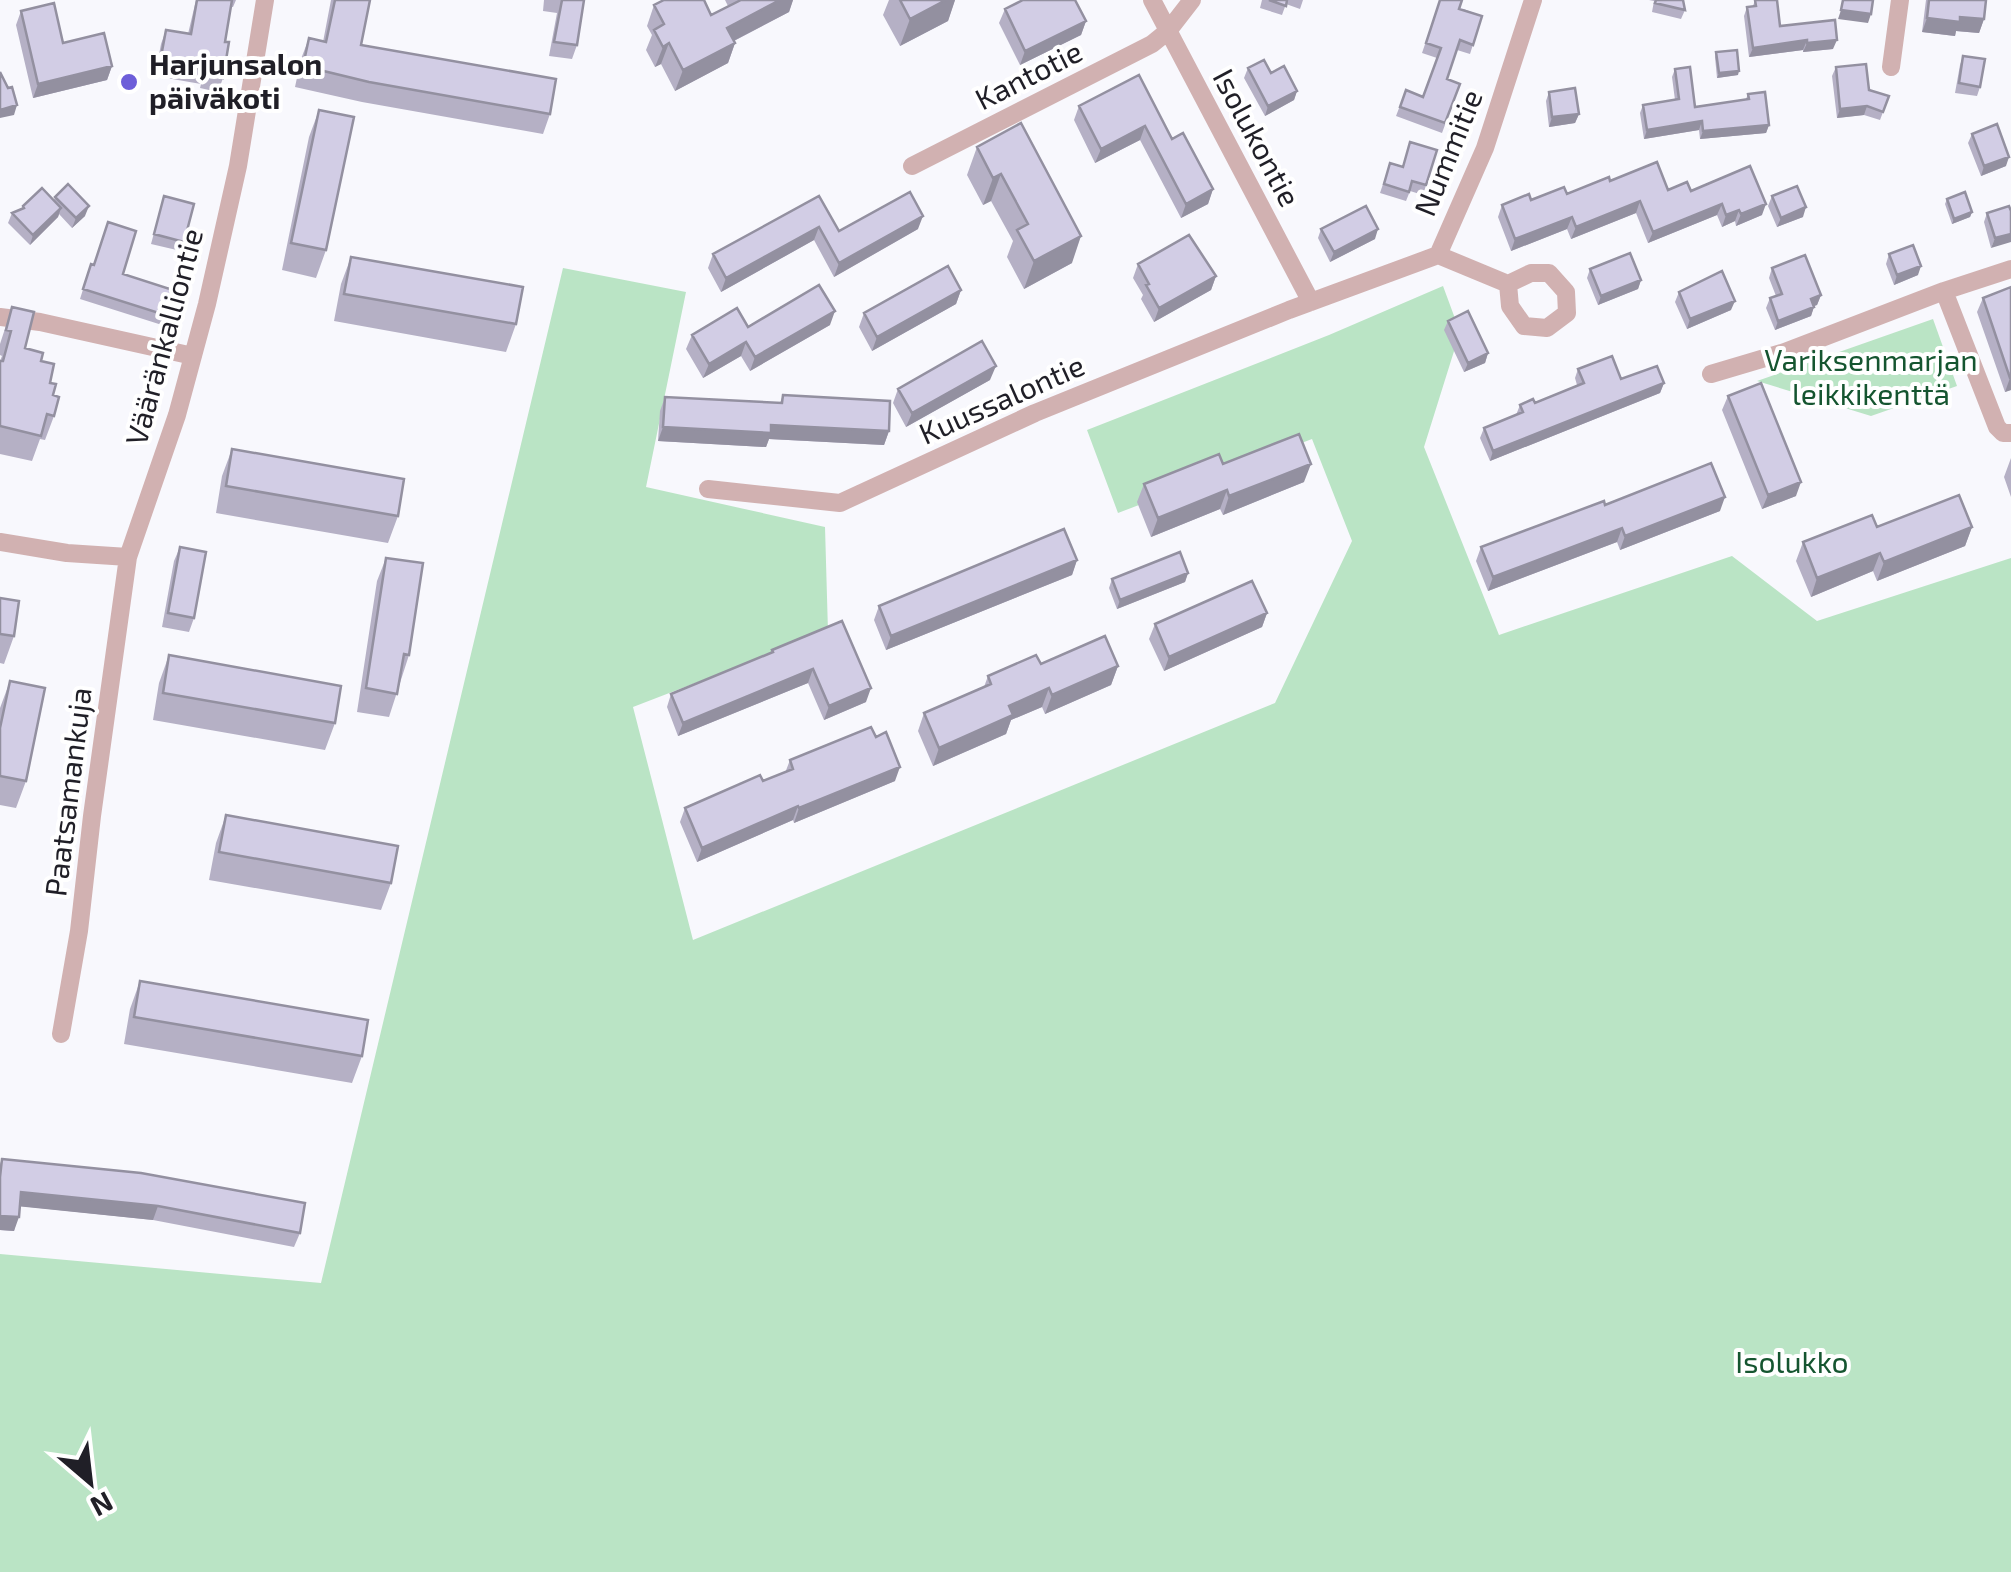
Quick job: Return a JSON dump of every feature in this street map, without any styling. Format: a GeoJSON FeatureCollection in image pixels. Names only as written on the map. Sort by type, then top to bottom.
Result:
{"type":"FeatureCollection","features":[{"type":"Feature","properties":{"kind":"street","name":"Vääränkalliontie"},"geometry":{"type":"LineString","coordinates":[[128,558],[176,414],[207,304],[238,166],[265,0]]}},
{"type":"Feature","properties":{"kind":"street","name":"Isolukontie"},"geometry":{"type":"LineString","coordinates":[[1152,0],[1311,302]]}},
{"type":"Feature","properties":{"kind":"street"},"geometry":{"type":"LineString","coordinates":[[1168,31],[1192,0]]}},
{"type":"Feature","properties":{"kind":"street","name":"Nummitie"},"geometry":{"type":"LineString","coordinates":[[1311,302],[1438,255],[1485,148],[1534,0]]}},
{"type":"Feature","properties":{"kind":"street"},"geometry":{"type":"LineString","coordinates":[[1891,67],[1900,0]]}},
{"type":"Feature","properties":{"kind":"street","name":"Kantotie"},"geometry":{"type":"LineString","coordinates":[[912,166],[1152,44],[1168,31]]}},
{"type":"Feature","properties":{"kind":"street"},"geometry":{"type":"LineString","coordinates":[[1438,255],[1508,284]]}},
{"type":"Feature","properties":{"kind":"street"},"geometry":{"type":"LineString","coordinates":[[1710,374],[1786,352],[2011,269]]}},
{"type":"Feature","properties":{"kind":"street"},"geometry":{"type":"LineString","coordinates":[[1944,292],[1997,426],[2003,434],[2011,433]]}},
{"type":"Feature","properties":{"kind":"street","name":"Kuussalontie"},"geometry":{"type":"LineString","coordinates":[[708,488],[840,503],[1035,413],[1311,302]]}},
{"type":"Feature","properties":{"kind":"street"},"geometry":{"type":"LineString","coordinates":[[0,317],[40,322],[193,356]]}},
{"type":"Feature","properties":{"kind":"street"},"geometry":{"type":"LineString","coordinates":[[0,542],[128,558]]}},
{"type":"Feature","properties":{"kind":"street","name":"Paatsamankuja"},"geometry":{"type":"LineString","coordinates":[[62,1034],[128,558]]}},
{"type":"Feature","properties":{"kind":"green space","name":"Isolukko"},"geometry":{"type":"Polygon","coordinates":[[[563,268],[686,292],[646,487],[825,527],[828,632],[633,707],[693,940],[1275,703],[1352,541],[1312,439],[1118,513],[1087,430],[1443,286],[1460,332],[1424,447],[1499,635],[1732,556],[1817,621],[2011,558],[2011,1572],[0,1572],[0,1254],[321,1283],[563,268]]]}},
{"type":"Feature","properties":{"kind":"green space","name":"Variksenmarjan leikkikenttä"},"geometry":{"type":"Polygon","coordinates":[[[1933,319],[1957,386],[1871,416],[1757,381],[1933,319]]]}},
{"type":"Feature","properties":{"kind":"building"},"geometry":{"type":"Polygon","coordinates":[[[197,0],[232,0],[223,78],[205,74],[206,70],[160,62],[166,30],[191,34],[197,0]]]}},
{"type":"Feature","properties":{"kind":"building"},"geometry":{"type":"Polygon","coordinates":[[[335,0],[370,0],[361,45],[556,79],[550,114],[369,82],[303,66],[309,38],[326,42],[335,0]]]}},
{"type":"Feature","properties":{"kind":"building"},"geometry":{"type":"Polygon","coordinates":[[[562,0],[584,0],[577,45],[554,42],[562,0]]]}},
{"type":"Feature","properties":{"kind":"building"},"geometry":{"type":"Polygon","coordinates":[[[664,0],[704,0],[711,15],[741,0],[780,0],[727,28],[735,43],[683,70],[669,43],[663,47],[654,30],[664,24],[654,5],[664,0]]]}},
{"type":"Feature","properties":{"kind":"building"},"geometry":{"type":"Polygon","coordinates":[[[900,0],[946,0],[910,19],[900,0]]]}},
{"type":"Feature","properties":{"kind":"building"},"geometry":{"type":"Polygon","coordinates":[[[1023,0],[1075,0],[1086,21],[1025,51],[1005,9],[1023,0]]]}},
{"type":"Feature","properties":{"kind":"building"},"geometry":{"type":"Polygon","coordinates":[[[1440,0],[1462,0],[1459,9],[1482,16],[1473,45],[1460,40],[1447,79],[1460,84],[1445,123],[1400,107],[1406,90],[1423,97],[1441,48],[1426,43],[1440,0]]]}},
{"type":"Feature","properties":{"kind":"building"},"geometry":{"type":"Polygon","coordinates":[[[1683,0],[1685,10],[1655,3],[1683,0]]]}},
{"type":"Feature","properties":{"kind":"building"},"geometry":{"type":"Polygon","coordinates":[[[1755,0],[1777,0],[1780,26],[1835,20],[1837,40],[1753,48],[1747,7],[1756,6],[1755,0]]]}},
{"type":"Feature","properties":{"kind":"building"},"geometry":{"type":"Polygon","coordinates":[[[1843,0],[1873,0],[1871,14],[1841,10],[1843,0]]]}},
{"type":"Feature","properties":{"kind":"building"},"geometry":{"type":"Polygon","coordinates":[[[1929,0],[1986,0],[1984,19],[1960,17],[1960,22],[1927,18],[1929,0]]]}},
{"type":"Feature","properties":{"kind":"building"},"geometry":{"type":"Polygon","coordinates":[[[54,3],[63,43],[104,33],[112,66],[38,84],[21,11],[54,3]]]}},
{"type":"Feature","properties":{"kind":"building"},"geometry":{"type":"Polygon","coordinates":[[[1737,50],[1739,71],[1719,73],[1716,52],[1737,50]]]}},
{"type":"Feature","properties":{"kind":"building"},"geometry":{"type":"Polygon","coordinates":[[[1963,56],[1985,59],[1980,87],[1959,83],[1963,56]]]}},
{"type":"Feature","properties":{"kind":"building"},"geometry":{"type":"Polygon","coordinates":[[[1264,60],[1271,73],[1284,66],[1297,91],[1268,106],[1248,68],[1264,60]]]}},
{"type":"Feature","properties":{"kind":"building"},"geometry":{"type":"Polygon","coordinates":[[[1866,64],[1869,90],[1889,96],[1883,112],[1867,106],[1840,109],[1836,67],[1866,64]]]}},
{"type":"Feature","properties":{"kind":"building"},"geometry":{"type":"Polygon","coordinates":[[[1690,67],[1695,107],[1749,99],[1748,94],[1765,92],[1769,125],[1703,131],[1702,121],[1647,130],[1643,105],[1679,99],[1675,69],[1690,67]]]}},
{"type":"Feature","properties":{"kind":"building"},"geometry":{"type":"Polygon","coordinates":[[[0,72],[8,88],[12,87],[17,105],[0,110],[0,72]]]}},
{"type":"Feature","properties":{"kind":"building"},"geometry":{"type":"Polygon","coordinates":[[[1139,75],[1172,139],[1183,133],[1213,189],[1186,204],[1145,126],[1101,149],[1079,106],[1139,75]]]}},
{"type":"Feature","properties":{"kind":"building"},"geometry":{"type":"Polygon","coordinates":[[[1575,88],[1579,114],[1552,117],[1549,92],[1575,88]]]}},
{"type":"Feature","properties":{"kind":"building"},"geometry":{"type":"Polygon","coordinates":[[[319,110],[354,117],[326,250],[291,243],[319,110]]]}},
{"type":"Feature","properties":{"kind":"building"},"geometry":{"type":"Polygon","coordinates":[[[1021,123],[1081,236],[1034,261],[1017,230],[1028,224],[1001,174],[993,178],[977,147],[1021,123]]]}},
{"type":"Feature","properties":{"kind":"building"},"geometry":{"type":"Polygon","coordinates":[[[1997,124],[2009,157],[1984,166],[1972,134],[1997,124]]]}},
{"type":"Feature","properties":{"kind":"building"},"geometry":{"type":"Polygon","coordinates":[[[1410,142],[1437,150],[1426,185],[1412,181],[1409,192],[1384,184],[1390,163],[1403,167],[1410,142]]]}},
{"type":"Feature","properties":{"kind":"building"},"geometry":{"type":"Polygon","coordinates":[[[1657,162],[1668,190],[1687,182],[1691,191],[1750,166],[1766,204],[1741,214],[1739,210],[1726,215],[1722,204],[1653,232],[1640,201],[1576,227],[1572,217],[1515,239],[1502,205],[1529,194],[1531,200],[1564,187],[1567,194],[1657,162]]]}},
{"type":"Feature","properties":{"kind":"building"},"geometry":{"type":"Polygon","coordinates":[[[68,184],[89,206],[76,218],[55,197],[68,184]]]}},
{"type":"Feature","properties":{"kind":"building"},"geometry":{"type":"Polygon","coordinates":[[[1797,186],[1806,207],[1781,218],[1772,196],[1797,186]]]}},
{"type":"Feature","properties":{"kind":"building"},"geometry":{"type":"Polygon","coordinates":[[[42,188],[61,208],[33,235],[12,213],[24,208],[42,188]]]}},
{"type":"Feature","properties":{"kind":"building"},"geometry":{"type":"Polygon","coordinates":[[[910,192],[923,216],[839,263],[819,227],[726,278],[713,254],[819,196],[839,231],[910,192]]]}},
{"type":"Feature","properties":{"kind":"building"},"geometry":{"type":"Polygon","coordinates":[[[1965,192],[1972,212],[1954,219],[1947,199],[1965,192]]]}},
{"type":"Feature","properties":{"kind":"building"},"geometry":{"type":"Polygon","coordinates":[[[164,196],[194,204],[184,242],[154,234],[164,196]]]}},
{"type":"Feature","properties":{"kind":"building"},"geometry":{"type":"Polygon","coordinates":[[[1366,206],[1378,229],[1334,252],[1321,229],[1366,206]]]}},
{"type":"Feature","properties":{"kind":"building"},"geometry":{"type":"Polygon","coordinates":[[[2009,206],[2011,234],[1995,238],[1987,213],[2009,206]]]}},
{"type":"Feature","properties":{"kind":"building"},"geometry":{"type":"Polygon","coordinates":[[[108,222],[136,231],[123,274],[173,290],[165,315],[83,289],[108,222]]]}},
{"type":"Feature","properties":{"kind":"building"},"geometry":{"type":"Polygon","coordinates":[[[1189,235],[1216,276],[1159,308],[1138,264],[1189,235]]]}},
{"type":"Feature","properties":{"kind":"building"},"geometry":{"type":"Polygon","coordinates":[[[1913,245],[1921,266],[1897,275],[1889,254],[1913,245]]]}},
{"type":"Feature","properties":{"kind":"building"},"geometry":{"type":"Polygon","coordinates":[[[1630,253],[1641,280],[1601,296],[1590,269],[1630,253]]]}},
{"type":"Feature","properties":{"kind":"building"},"geometry":{"type":"Polygon","coordinates":[[[1805,255],[1821,295],[1811,299],[1814,307],[1778,321],[1770,298],[1782,294],[1772,268],[1805,255]]]}},
{"type":"Feature","properties":{"kind":"building"},"geometry":{"type":"Polygon","coordinates":[[[351,257],[523,287],[516,324],[344,294],[351,257]]]}},
{"type":"Feature","properties":{"kind":"building"},"geometry":{"type":"Polygon","coordinates":[[[948,266],[961,290],[877,337],[864,313],[948,266]]]}},
{"type":"Feature","properties":{"kind":"building"},"geometry":{"type":"Polygon","coordinates":[[[1722,271],[1735,301],[1690,319],[1679,292],[1722,271]]]}},
{"type":"Feature","properties":{"kind":"building"},"geometry":{"type":"Polygon","coordinates":[[[819,285],[835,311],[755,357],[746,342],[709,364],[692,335],[737,308],[748,327],[819,285]]]}},
{"type":"Feature","properties":{"kind":"building"},"geometry":{"type":"Polygon","coordinates":[[[2011,287],[2011,378],[2010,378],[1983,298],[2011,287]]]}},
{"type":"Feature","properties":{"kind":"building"},"geometry":{"type":"Polygon","coordinates":[[[12,307],[34,312],[25,348],[43,353],[41,361],[54,364],[50,383],[56,384],[53,395],[59,397],[54,416],[47,414],[41,436],[0,426],[0,361],[11,331],[6,330],[12,307]]]}},
{"type":"Feature","properties":{"kind":"building"},"geometry":{"type":"Polygon","coordinates":[[[1468,311],[1488,353],[1468,363],[1448,321],[1468,311]]]}},
{"type":"Feature","properties":{"kind":"building"},"geometry":{"type":"Polygon","coordinates":[[[982,341],[996,366],[912,413],[898,389],[982,341]]]}},
{"type":"Feature","properties":{"kind":"building"},"geometry":{"type":"Polygon","coordinates":[[[1612,356],[1621,379],[1657,366],[1664,383],[1493,451],[1484,428],[1523,412],[1520,405],[1533,399],[1535,403],[1584,383],[1578,369],[1612,356]]]}},
{"type":"Feature","properties":{"kind":"building"},"geometry":{"type":"Polygon","coordinates":[[[1761,383],[1801,482],[1768,495],[1728,396],[1761,383]]]}},
{"type":"Feature","properties":{"kind":"building"},"geometry":{"type":"Polygon","coordinates":[[[783,395],[890,401],[889,431],[771,425],[771,433],[663,427],[665,397],[782,403],[783,395]]]}},
{"type":"Feature","properties":{"kind":"building"},"geometry":{"type":"Polygon","coordinates":[[[1299,434],[1311,464],[1229,496],[1227,490],[1158,518],[1144,484],[1219,454],[1223,464],[1299,434]]]}},
{"type":"Feature","properties":{"kind":"building"},"geometry":{"type":"Polygon","coordinates":[[[232,449],[404,479],[398,516],[226,486],[232,449]]]}},
{"type":"Feature","properties":{"kind":"building"},"geometry":{"type":"Polygon","coordinates":[[[1711,463],[1725,497],[1625,536],[1622,528],[1493,577],[1481,547],[1604,501],[1605,505],[1711,463]]]}},
{"type":"Feature","properties":{"kind":"building"},"geometry":{"type":"Polygon","coordinates":[[[1959,495],[1972,527],[1884,562],[1880,553],[1817,578],[1803,542],[1872,515],[1877,527],[1959,495]]]}},
{"type":"Feature","properties":{"kind":"building"},"geometry":{"type":"Polygon","coordinates":[[[1064,529],[1077,560],[891,636],[879,606],[1064,529]]]}},
{"type":"Feature","properties":{"kind":"building"},"geometry":{"type":"Polygon","coordinates":[[[180,547],[206,552],[194,618],[168,613],[180,547]]]}},
{"type":"Feature","properties":{"kind":"building"},"geometry":{"type":"Polygon","coordinates":[[[1180,552],[1188,573],[1120,600],[1112,579],[1180,552]]]}},
{"type":"Feature","properties":{"kind":"building"},"geometry":{"type":"Polygon","coordinates":[[[386,558],[423,563],[409,655],[404,654],[397,694],[366,688],[386,558]]]}},
{"type":"Feature","properties":{"kind":"building"},"geometry":{"type":"Polygon","coordinates":[[[1252,581],[1267,613],[1169,657],[1155,624],[1252,581]]]}},
{"type":"Feature","properties":{"kind":"building"},"geometry":{"type":"Polygon","coordinates":[[[0,598],[19,601],[14,636],[0,634],[0,598]]]}},
{"type":"Feature","properties":{"kind":"building"},"geometry":{"type":"Polygon","coordinates":[[[842,621],[871,688],[829,706],[813,669],[683,723],[671,694],[842,621]]]}},
{"type":"Feature","properties":{"kind":"building"},"geometry":{"type":"Polygon","coordinates":[[[1105,636],[1118,666],[1052,695],[1049,688],[1009,706],[1013,715],[939,748],[924,713],[991,684],[988,676],[1036,655],[1041,664],[1105,636]]]}},
{"type":"Feature","properties":{"kind":"building"},"geometry":{"type":"Polygon","coordinates":[[[169,655],[341,686],[335,723],[163,693],[169,655]]]}},
{"type":"Feature","properties":{"kind":"building"},"geometry":{"type":"Polygon","coordinates":[[[10,681],[45,688],[26,781],[0,776],[0,728],[10,681]]]}},
{"type":"Feature","properties":{"kind":"building"},"geometry":{"type":"Polygon","coordinates":[[[871,727],[876,737],[886,732],[900,767],[702,848],[685,808],[760,775],[763,781],[793,769],[790,760],[871,727]]]}},
{"type":"Feature","properties":{"kind":"building"},"geometry":{"type":"Polygon","coordinates":[[[226,815],[398,846],[391,883],[219,852],[226,815]]]}},
{"type":"Feature","properties":{"kind":"building"},"geometry":{"type":"Polygon","coordinates":[[[140,981],[368,1020],[362,1056],[134,1017],[140,981]]]}},
{"type":"Feature","properties":{"kind":"building"},"geometry":{"type":"Polygon","coordinates":[[[2,1159],[141,1173],[305,1203],[300,1233],[158,1206],[21,1192],[19,1217],[0,1216],[2,1159]]]}},
{"type":"Feature","properties":{"kind":"place","name":"Harjunsalon päiväkoti"},"geometry":{"type":"Point","coordinates":[129,82]}}]}
